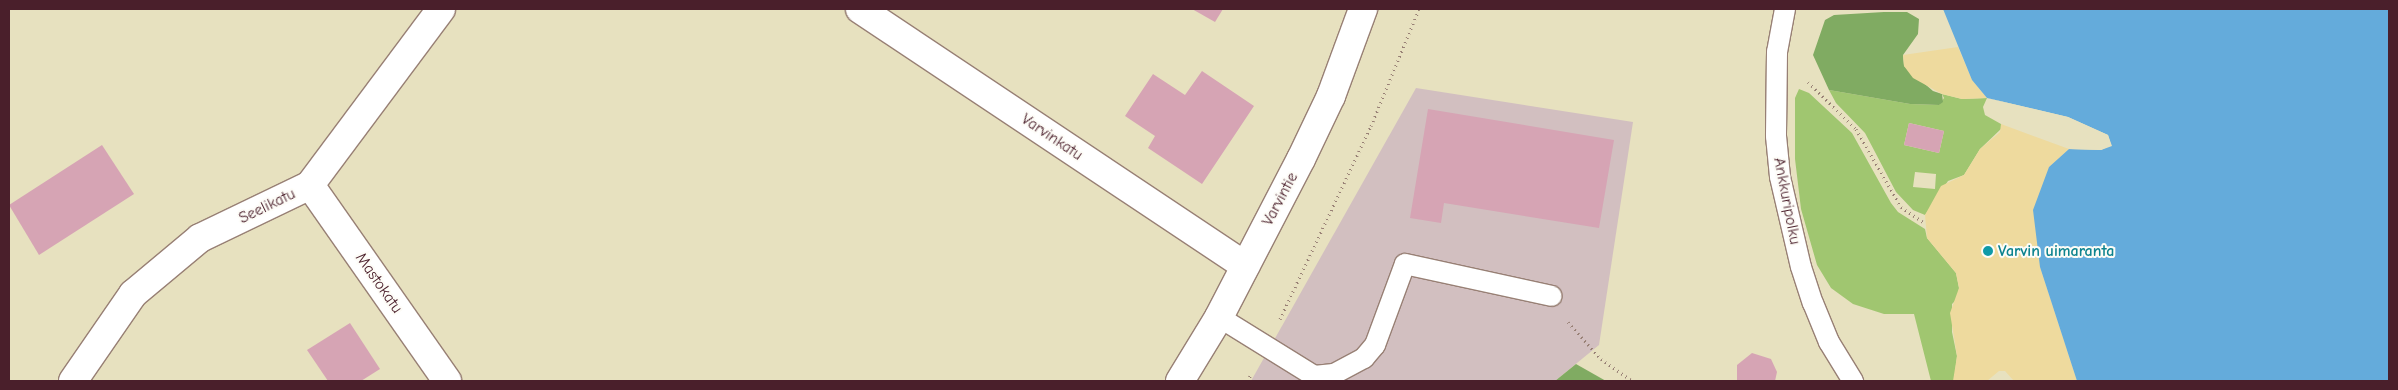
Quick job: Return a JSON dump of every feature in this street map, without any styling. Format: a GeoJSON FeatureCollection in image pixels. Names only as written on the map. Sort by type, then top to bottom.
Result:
{"type":"FeatureCollection","features":[{"type":"Feature","properties":{"kind":"street","name":"Seelikatu"},"geometry":{"type":"LineString","coordinates":[[73,381],[133,294],[200,238],[310,185],[441,9]]}},
{"type":"Feature","properties":{"kind":"street","name":"Varvinkatu"},"geometry":{"type":"LineString","coordinates":[[860,9],[1245,266]]}},
{"type":"Feature","properties":{"kind":"street","name":"Varvintie"},"geometry":{"type":"LineString","coordinates":[[1180,381],[1219,317],[1331,96],[1363,9]]}},
{"type":"Feature","properties":{"kind":"street","name":"Mastokatu"},"geometry":{"type":"LineString","coordinates":[[310,185],[447,381]]}},
{"type":"Feature","properties":{"kind":"lane","name":"Ankkuripolku"},"geometry":{"type":"LineString","coordinates":[[1785,9],[1777,52],[1776,136],[1786,204],[1813,303],[1829,342],[1853,381]]}},
{"type":"Feature","properties":{"kind":"lane"},"geometry":{"type":"LineString","coordinates":[[1219,317],[1317,378],[1334,374],[1364,358],[1375,345],[1405,264],[1552,296]]}},
{"type":"Feature","properties":{"kind":"path"},"geometry":{"type":"LineString","coordinates":[[1247,381],[1267,348],[1371,126],[1419,9]]}},
{"type":"Feature","properties":{"kind":"path"},"geometry":{"type":"LineString","coordinates":[[1777,52],[1856,129],[1901,207],[1925,223]]}},
{"type":"Feature","properties":{"kind":"path"},"geometry":{"type":"LineString","coordinates":[[1552,296],[1576,333],[1601,359],[1632,381]]}},
{"type":"Feature","properties":{"kind":"shaded area"},"geometry":{"type":"Polygon","coordinates":[[[1416,88],[1633,122],[1599,345],[1555,381],[1251,381],[1416,88]]]}},
{"type":"Feature","properties":{"kind":"green space"},"geometry":{"type":"Polygon","coordinates":[[[1907,12],[1919,19],[1918,34],[1903,55],[1904,66],[1933,91],[1942,94],[1943,102],[1939,105],[1910,104],[1829,90],[1813,55],[1825,20],[1834,15],[1907,12]]]}},
{"type":"Feature","properties":{"kind":"green space"},"geometry":{"type":"Polygon","coordinates":[[[1799,89],[1809,93],[1852,133],[1891,203],[1898,212],[1925,229],[1927,238],[1956,273],[1959,288],[1958,298],[1952,304],[1952,332],[1957,356],[1954,381],[1931,381],[1914,314],[1884,314],[1853,304],[1831,288],[1817,265],[1801,209],[1795,159],[1795,98],[1799,89]]]}},
{"type":"Feature","properties":{"kind":"green space"},"geometry":{"type":"Polygon","coordinates":[[[1829,90],[1910,104],[1939,105],[1944,98],[1942,94],[1962,99],[1987,98],[1983,107],[1985,115],[2001,124],[2002,128],[1980,149],[1964,175],[1948,181],[1925,215],[1913,210],[1896,192],[1865,133],[1836,103],[1829,90]],[[1909,123],[1904,145],[1939,153],[1944,131],[1909,123]],[[1915,172],[1913,187],[1935,189],[1936,174],[1915,172]]]}},
{"type":"Feature","properties":{"kind":"green space"},"geometry":{"type":"Polygon","coordinates":[[[1576,364],[1606,381],[1555,381],[1576,364]]]}},
{"type":"Feature","properties":{"kind":"sand"},"geometry":{"type":"Polygon","coordinates":[[[1958,47],[1972,80],[1987,98],[1962,99],[1942,94],[1913,78],[1904,66],[1903,55],[1958,47]]]}},
{"type":"Feature","properties":{"kind":"sand","name":"Varvin uimaranta"},"geometry":{"type":"Polygon","coordinates":[[[2001,124],[2069,149],[2049,167],[2040,267],[2077,381],[2014,381],[2005,371],[1999,371],[1987,381],[1953,381],[1957,356],[1950,313],[1959,288],[1956,273],[1927,238],[1925,215],[1941,186],[1964,175],[1980,149],[2000,132],[2001,124]]]}},
{"type":"Feature","properties":{"kind":"water"},"geometry":{"type":"Polygon","coordinates":[[[1943,9],[2389,9],[2389,381],[2077,381],[2040,267],[2033,210],[2049,167],[2069,149],[2101,150],[2111,145],[2108,135],[2068,117],[1987,98],[1972,80],[1943,9]]]}},
{"type":"Feature","properties":{"kind":"pier"},"geometry":{"type":"Polygon","coordinates":[[[1987,98],[2068,117],[2108,135],[2112,146],[2101,150],[2067,149],[2108,144],[2106,137],[2067,119],[1987,98]]]}},
{"type":"Feature","properties":{"kind":"building"},"geometry":{"type":"Polygon","coordinates":[[[1192,9],[1223,9],[1215,22],[1192,9]]]}},
{"type":"Feature","properties":{"kind":"building"},"geometry":{"type":"Polygon","coordinates":[[[1202,71],[1254,106],[1202,184],[1148,148],[1155,136],[1125,116],[1153,74],[1185,95],[1202,71]]]}},
{"type":"Feature","properties":{"kind":"building"},"geometry":{"type":"Polygon","coordinates":[[[1428,109],[1614,140],[1599,228],[1444,203],[1441,223],[1410,218],[1428,109]]]}},
{"type":"Feature","properties":{"kind":"building"},"geometry":{"type":"Polygon","coordinates":[[[1909,123],[1944,131],[1939,153],[1904,145],[1909,123]]]}},
{"type":"Feature","properties":{"kind":"building"},"geometry":{"type":"Polygon","coordinates":[[[102,145],[134,194],[39,255],[9,205],[102,145]]]}},
{"type":"Feature","properties":{"kind":"building"},"geometry":{"type":"Polygon","coordinates":[[[350,323],[380,369],[361,381],[328,381],[307,350],[350,323]]]}},
{"type":"Feature","properties":{"kind":"building"},"geometry":{"type":"Polygon","coordinates":[[[1752,353],[1771,359],[1777,372],[1775,381],[1737,381],[1737,365],[1752,353]]]}},
{"type":"Feature","properties":{"kind":"place","name":"Varvin uimaranta"},"geometry":{"type":"Point","coordinates":[1988,251]}}]}
